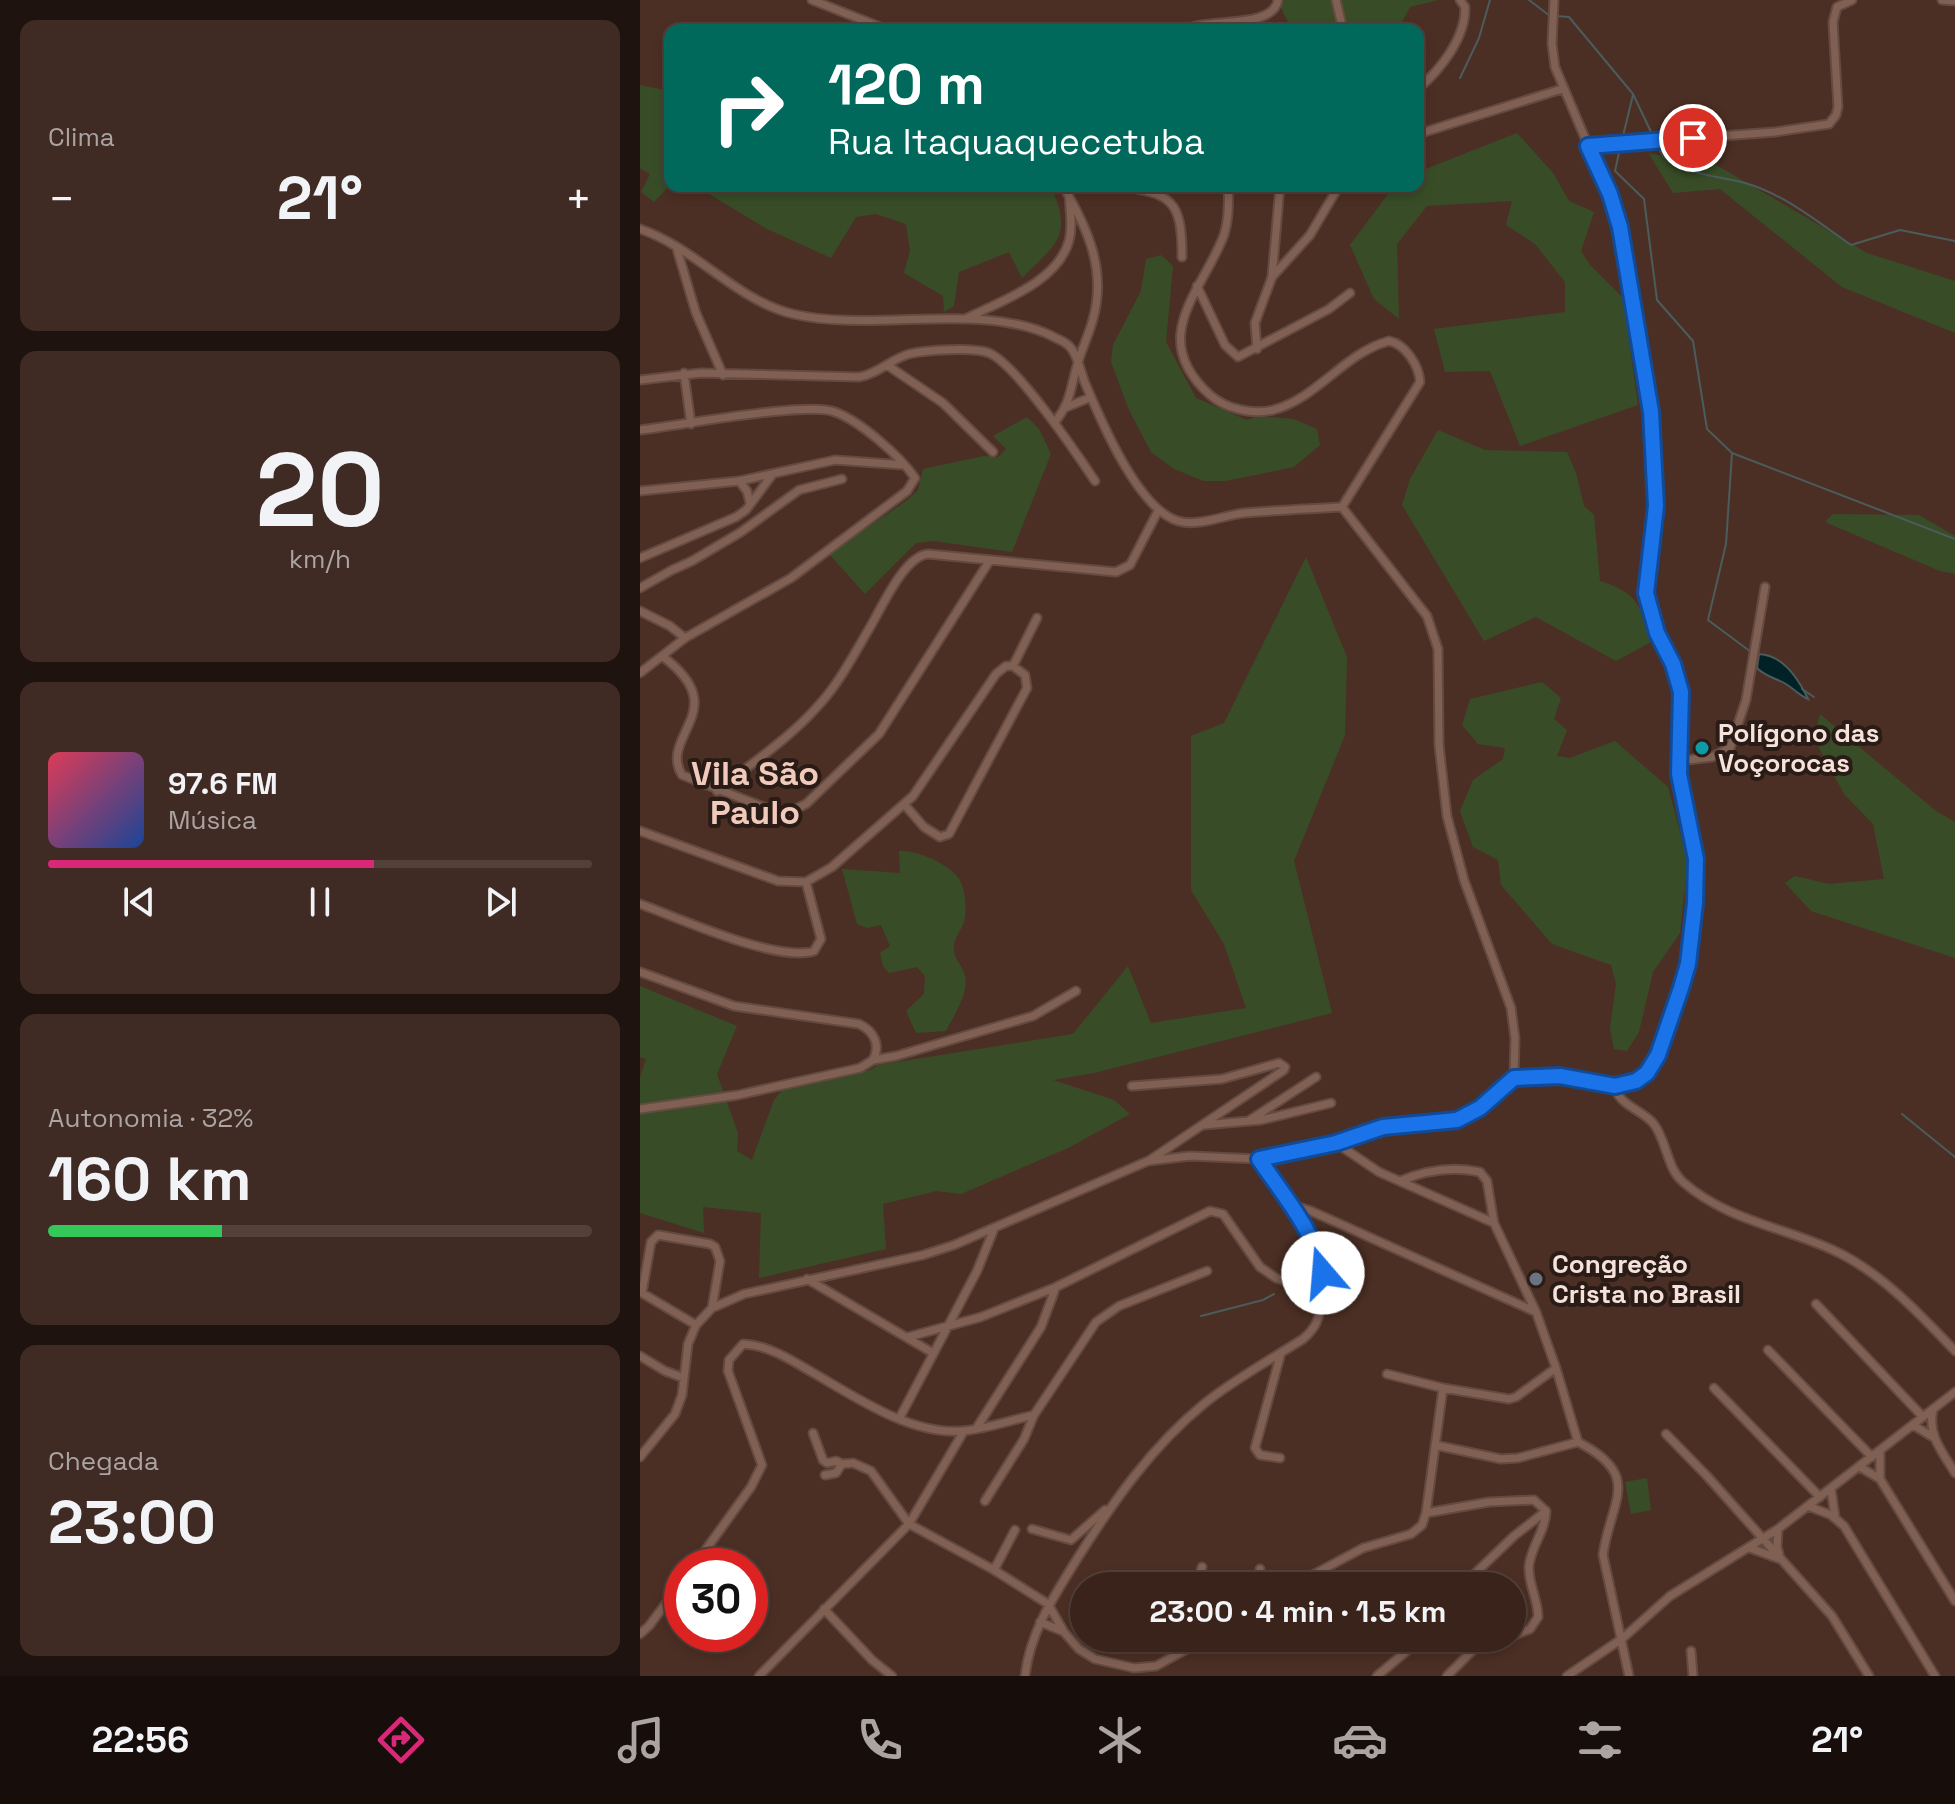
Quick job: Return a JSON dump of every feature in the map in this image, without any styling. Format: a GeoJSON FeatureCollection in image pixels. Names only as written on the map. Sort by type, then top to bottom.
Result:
{"type":"FeatureCollection","features":[{"type":"Feature","properties":{"kind":"street"},"geometry":{"type":"LineString","coordinates":[[812,0],[873,24]]}},
{"type":"Feature","properties":{"kind":"street"},"geometry":{"type":"LineString","coordinates":[[1198,24],[1243,22],[1274,11],[1278,0]]}},
{"type":"Feature","properties":{"kind":"street"},"geometry":{"type":"LineString","coordinates":[[1336,0],[1342,24]]}},
{"type":"Feature","properties":{"kind":"street"},"geometry":{"type":"LineString","coordinates":[[1424,79],[1446,58],[1462,30],[1465,7],[1460,0]]}},
{"type":"Feature","properties":{"kind":"street"},"geometry":{"type":"LineString","coordinates":[[1148,1161],[1190,1156],[1259,1159],[1336,1143],[1383,1127],[1441,1122],[1468,1116],[1514,1078],[1560,1076],[1615,1086],[1636,1081],[1653,1065],[1688,964],[1696,859],[1683,802],[1679,761],[1683,717],[1681,692],[1673,664],[1657,633],[1646,593],[1654,540],[1655,482],[1651,412],[1640,337],[1617,214],[1562,89],[1552,54],[1554,0]]}},
{"type":"Feature","properties":{"kind":"street"},"geometry":{"type":"LineString","coordinates":[[1588,146],[1775,132],[1829,124],[1838,107],[1833,22],[1837,7],[1852,0]]}},
{"type":"Feature","properties":{"kind":"street"},"geometry":{"type":"LineString","coordinates":[[1942,0],[1955,1]]}},
{"type":"Feature","properties":{"kind":"street"},"geometry":{"type":"LineString","coordinates":[[1424,132],[1562,89]]}},
{"type":"Feature","properties":{"kind":"street"},"geometry":{"type":"LineString","coordinates":[[1055,422],[1067,407],[1077,363],[1094,316],[1098,275],[1096,256],[1075,204],[1067,192]]}},
{"type":"Feature","properties":{"kind":"street"},"geometry":{"type":"LineString","coordinates":[[1150,192],[1168,200],[1179,215],[1182,257]]}},
{"type":"Feature","properties":{"kind":"street"},"geometry":{"type":"LineString","coordinates":[[1228,192],[1224,234],[1197,286],[1182,324],[1183,350],[1188,369],[1214,398],[1245,411],[1276,409],[1300,398],[1356,356],[1382,343],[1394,342],[1410,357],[1420,375],[1420,382],[1342,507]]}},
{"type":"Feature","properties":{"kind":"street"},"geometry":{"type":"LineString","coordinates":[[1257,349],[1255,323],[1272,277],[1279,192]]}},
{"type":"Feature","properties":{"kind":"street"},"geometry":{"type":"LineString","coordinates":[[1272,277],[1310,235],[1335,192]]}},
{"type":"Feature","properties":{"kind":"street"},"geometry":{"type":"LineString","coordinates":[[963,320],[1036,282],[1059,261],[1069,240],[1071,227],[1069,196]]}},
{"type":"Feature","properties":{"kind":"street"},"geometry":{"type":"LineString","coordinates":[[640,229],[676,244],[762,303],[790,314],[846,321],[963,320],[1023,326],[1069,345],[1091,397],[1142,494],[1158,511],[1180,522],[1242,513],[1342,507]]}},
{"type":"Feature","properties":{"kind":"street"},"geometry":{"type":"LineString","coordinates":[[676,244],[696,313],[723,375]]}},
{"type":"Feature","properties":{"kind":"street"},"geometry":{"type":"LineString","coordinates":[[1197,286],[1215,325],[1234,355],[1240,357],[1329,309],[1350,293]]}},
{"type":"Feature","properties":{"kind":"street"},"geometry":{"type":"LineString","coordinates":[[640,380],[684,373],[859,377],[876,373],[898,358],[923,352],[986,352],[1007,367],[1055,422],[1095,481]]}},
{"type":"Feature","properties":{"kind":"street"},"geometry":{"type":"LineString","coordinates":[[887,365],[943,403],[993,452]]}},
{"type":"Feature","properties":{"kind":"street"},"geometry":{"type":"LineString","coordinates":[[684,373],[691,424]]}},
{"type":"Feature","properties":{"kind":"street"},"geometry":{"type":"LineString","coordinates":[[1067,407],[1091,397]]}},
{"type":"Feature","properties":{"kind":"street"},"geometry":{"type":"LineString","coordinates":[[640,430],[791,411],[833,411],[862,428],[906,465],[915,478],[907,491],[791,578],[685,638],[640,673]]}},
{"type":"Feature","properties":{"kind":"street"},"geometry":{"type":"LineString","coordinates":[[640,491],[739,481],[835,460],[906,465]]}},
{"type":"Feature","properties":{"kind":"street"},"geometry":{"type":"LineString","coordinates":[[640,558],[727,522],[746,510],[772,475]]}},
{"type":"Feature","properties":{"kind":"street"},"geometry":{"type":"LineString","coordinates":[[640,588],[741,532],[799,490],[842,479]]}},
{"type":"Feature","properties":{"kind":"street"},"geometry":{"type":"LineString","coordinates":[[739,481],[747,491],[750,503]]}},
{"type":"Feature","properties":{"kind":"street"},"geometry":{"type":"LineString","coordinates":[[1342,507],[1418,604],[1434,634],[1438,649],[1440,763],[1447,816],[1464,880],[1511,1008],[1515,1038],[1514,1078]]}},
{"type":"Feature","properties":{"kind":"street"},"geometry":{"type":"LineString","coordinates":[[717,791],[820,705],[901,575],[917,557],[928,554],[1116,572],[1124,569],[1136,556],[1158,511]]}},
{"type":"Feature","properties":{"kind":"street"},"geometry":{"type":"LineString","coordinates":[[662,656],[683,673],[693,692],[693,717],[679,749],[679,771],[685,778],[783,813],[797,809],[817,794],[879,734],[990,560]]}},
{"type":"Feature","properties":{"kind":"street"},"geometry":{"type":"LineString","coordinates":[[1679,761],[1712,757],[1730,748],[1746,700],[1765,587]]}},
{"type":"Feature","properties":{"kind":"street"},"geometry":{"type":"LineString","coordinates":[[640,611],[670,626],[685,638]]}},
{"type":"Feature","properties":{"kind":"street"},"geometry":{"type":"LineString","coordinates":[[1013,666],[1037,618]]}},
{"type":"Feature","properties":{"kind":"street"},"geometry":{"type":"LineString","coordinates":[[640,831],[778,881],[806,882],[832,867],[919,789],[1002,667],[1013,666],[1025,675],[1027,688],[945,837],[924,827],[904,804]]}},
{"type":"Feature","properties":{"kind":"street"},"geometry":{"type":"LineString","coordinates":[[640,904],[771,949],[806,953],[814,951],[821,939],[806,882]]}},
{"type":"Feature","properties":{"kind":"street"},"geometry":{"type":"LineString","coordinates":[[640,972],[734,1006],[859,1024],[876,1039],[873,1060]]}},
{"type":"Feature","properties":{"kind":"street"},"geometry":{"type":"LineString","coordinates":[[640,1109],[738,1095],[860,1068],[873,1060],[1033,1016],[1076,991]]}},
{"type":"Feature","properties":{"kind":"street"},"geometry":{"type":"LineString","coordinates":[[640,1457],[675,1414],[688,1344],[696,1325],[712,1308],[744,1294],[923,1255],[994,1229],[1148,1161],[1284,1070],[1284,1065],[1279,1063],[1222,1079],[1132,1086]]}},
{"type":"Feature","properties":{"kind":"street"},"geometry":{"type":"LineString","coordinates":[[1248,1122],[1316,1077]]}},
{"type":"Feature","properties":{"kind":"street"},"geometry":{"type":"LineString","coordinates":[[1615,1086],[1617,1095],[1651,1120],[1673,1169],[1686,1185],[1734,1214],[1835,1250],[1899,1296],[1955,1351]]}},
{"type":"Feature","properties":{"kind":"street"},"geometry":{"type":"LineString","coordinates":[[1201,1125],[1248,1122],[1331,1103]]}},
{"type":"Feature","properties":{"kind":"street"},"geometry":{"type":"LineString","coordinates":[[1180,1138],[1190,1156]]}},
{"type":"Feature","properties":{"kind":"street"},"geometry":{"type":"LineString","coordinates":[[1336,1143],[1379,1172],[1494,1223]]}},
{"type":"Feature","properties":{"kind":"street"},"geometry":{"type":"LineString","coordinates":[[1025,1676],[1027,1661],[1048,1604],[1112,1504],[1137,1472],[1205,1403],[1303,1339],[1316,1325],[1323,1273],[1315,1244],[1259,1159]]}},
{"type":"Feature","properties":{"kind":"street"},"geometry":{"type":"LineString","coordinates":[[1400,1181],[1431,1171],[1458,1169],[1480,1172],[1487,1181],[1494,1223],[1536,1312],[1578,1442],[1601,1455],[1618,1478],[1618,1499],[1603,1555],[1629,1676]]}},
{"type":"Feature","properties":{"kind":"street"},"geometry":{"type":"LineString","coordinates":[[1289,1204],[1311,1211],[1536,1312]]}},
{"type":"Feature","properties":{"kind":"street"},"geometry":{"type":"LineString","coordinates":[[908,1337],[981,1317],[1056,1287],[1210,1211],[1223,1214],[1229,1220],[1250,1256],[1268,1272],[1292,1285],[1322,1293]]}},
{"type":"Feature","properties":{"kind":"street"},"geometry":{"type":"LineString","coordinates":[[899,1419],[977,1271],[994,1229]]}},
{"type":"Feature","properties":{"kind":"street"},"geometry":{"type":"LineString","coordinates":[[696,1325],[641,1293],[651,1242],[658,1235],[710,1244],[718,1250],[720,1261],[712,1308]]}},
{"type":"Feature","properties":{"kind":"street"},"geometry":{"type":"LineString","coordinates":[[985,1501],[1024,1439],[1034,1415],[1089,1331],[1105,1313],[1207,1271]]}},
{"type":"Feature","properties":{"kind":"street"},"geometry":{"type":"LineString","coordinates":[[807,1279],[933,1353]]}},
{"type":"Feature","properties":{"kind":"street"},"geometry":{"type":"LineString","coordinates":[[976,1429],[1041,1327],[1056,1287]]}},
{"type":"Feature","properties":{"kind":"street"},"geometry":{"type":"LineString","coordinates":[[1816,1304],[1923,1417]]}},
{"type":"Feature","properties":{"kind":"street"},"geometry":{"type":"LineString","coordinates":[[707,1548],[751,1487],[762,1465],[728,1371],[729,1360],[743,1344],[756,1344],[787,1358],[864,1403],[899,1419],[964,1431],[1034,1415]]}},
{"type":"Feature","properties":{"kind":"street"},"geometry":{"type":"LineString","coordinates":[[1768,1350],[1872,1457]]}},
{"type":"Feature","properties":{"kind":"street"},"geometry":{"type":"LineString","coordinates":[[1280,1458],[1260,1455],[1255,1448],[1281,1353]]}},
{"type":"Feature","properties":{"kind":"street"},"geometry":{"type":"LineString","coordinates":[[640,1356],[684,1378]]}},
{"type":"Feature","properties":{"kind":"street"},"geometry":{"type":"LineString","coordinates":[[1387,1374],[1443,1388],[1509,1399],[1556,1368]]}},
{"type":"Feature","properties":{"kind":"street"},"geometry":{"type":"LineString","coordinates":[[1318,1572],[1363,1548],[1411,1534],[1422,1525],[1443,1388]]}},
{"type":"Feature","properties":{"kind":"street"},"geometry":{"type":"LineString","coordinates":[[1714,1388],[1820,1497]]}},
{"type":"Feature","properties":{"kind":"street"},"geometry":{"type":"LineString","coordinates":[[1567,1676],[1623,1638],[1670,1596],[1764,1540],[1955,1392]]}},
{"type":"Feature","properties":{"kind":"street"},"geometry":{"type":"LineString","coordinates":[[1933,1410],[1933,1437],[1955,1473]]}},
{"type":"Feature","properties":{"kind":"street"},"geometry":{"type":"LineString","coordinates":[[1913,1425],[1933,1437]]}},
{"type":"Feature","properties":{"kind":"street"},"geometry":{"type":"LineString","coordinates":[[759,1676],[909,1524],[964,1431]]}},
{"type":"Feature","properties":{"kind":"street"},"geometry":{"type":"LineString","coordinates":[[813,1433],[823,1460],[827,1463],[853,1463],[871,1471],[909,1524],[994,1570],[1048,1604],[1070,1639]]}},
{"type":"Feature","properties":{"kind":"street"},"geometry":{"type":"LineString","coordinates":[[1666,1434],[1832,1616],[1869,1676]]}},
{"type":"Feature","properties":{"kind":"street"},"geometry":{"type":"LineString","coordinates":[[1435,1445],[1501,1459],[1518,1458],[1578,1442]]}},
{"type":"Feature","properties":{"kind":"street"},"geometry":{"type":"LineString","coordinates":[[1880,1450],[1880,1479]]}},
{"type":"Feature","properties":{"kind":"street"},"geometry":{"type":"LineString","coordinates":[[825,1475],[836,1473],[842,1464]]}},
{"type":"Feature","properties":{"kind":"street"},"geometry":{"type":"LineString","coordinates":[[1860,1467],[1880,1479],[1955,1601]]}},
{"type":"Feature","properties":{"kind":"street"},"geometry":{"type":"LineString","coordinates":[[1831,1488],[1836,1518],[1866,1560],[1935,1676]]}},
{"type":"Feature","properties":{"kind":"street"},"geometry":{"type":"LineString","coordinates":[[1426,1513],[1489,1502],[1534,1500],[1546,1511]]}},
{"type":"Feature","properties":{"kind":"street"},"geometry":{"type":"LineString","coordinates":[[1032,1529],[1074,1539],[1112,1504]]}},
{"type":"Feature","properties":{"kind":"street"},"geometry":{"type":"LineString","coordinates":[[1808,1506],[1836,1518]]}},
{"type":"Feature","properties":{"kind":"street"},"geometry":{"type":"LineString","coordinates":[[1477,1572],[1546,1511]]}},
{"type":"Feature","properties":{"kind":"street"},"geometry":{"type":"LineString","coordinates":[[1526,1631],[1538,1617],[1529,1563],[1533,1546],[1544,1525],[1546,1511]]}},
{"type":"Feature","properties":{"kind":"street"},"geometry":{"type":"LineString","coordinates":[[1778,1529],[1777,1547],[1782,1559]]}},
{"type":"Feature","properties":{"kind":"street"},"geometry":{"type":"LineString","coordinates":[[994,1570],[1015,1530]]}},
{"type":"Feature","properties":{"kind":"street"},"geometry":{"type":"LineString","coordinates":[[1750,1548],[1782,1559]]}},
{"type":"Feature","properties":{"kind":"street"},"geometry":{"type":"LineString","coordinates":[[1201,1572],[1202,1567]]}},
{"type":"Feature","properties":{"kind":"street"},"geometry":{"type":"LineString","coordinates":[[640,1634],[664,1607]]}},
{"type":"Feature","properties":{"kind":"street"},"geometry":{"type":"LineString","coordinates":[[824,1609],[872,1660],[892,1676]]}},
{"type":"Feature","properties":{"kind":"street"},"geometry":{"type":"LineString","coordinates":[[1040,1622],[1064,1632]]}},
{"type":"Feature","properties":{"kind":"street"},"geometry":{"type":"LineString","coordinates":[[1691,1651],[1693,1676]]}},
{"type":"Feature","properties":{"kind":"street"},"geometry":{"type":"LineString","coordinates":[[1084,1652],[1095,1659],[1134,1668],[1156,1666],[1182,1652]]}},
{"type":"Feature","properties":{"kind":"street"},"geometry":{"type":"LineString","coordinates":[[1377,1676],[1405,1652]]}},
{"type":"Feature","properties":{"kind":"street"},"geometry":{"type":"LineString","coordinates":[[1447,1676],[1471,1652]]}},
{"type":"Feature","properties":{"kind":"green space"},"geometry":{"type":"Polygon","coordinates":[[[1277,0],[1438,0],[1410,7],[1401,24],[1288,22],[1277,0]]]}},
{"type":"Feature","properties":{"kind":"green space"},"geometry":{"type":"Polygon","coordinates":[[[640,85],[664,90],[664,191],[654,202],[641,192],[650,174],[640,168],[640,85]]]}},
{"type":"Feature","properties":{"kind":"green space"},"geometry":{"type":"Polygon","coordinates":[[[1517,133],[1553,173],[1569,201],[1594,212],[1581,251],[1590,265],[1623,298],[1638,405],[1520,446],[1490,371],[1445,372],[1434,329],[1565,312],[1565,282],[1535,244],[1506,225],[1512,201],[1427,206],[1397,244],[1399,319],[1374,299],[1350,245],[1390,192],[1424,192],[1424,170],[1517,133]]]}},
{"type":"Feature","properties":{"kind":"green space"},"geometry":{"type":"Polygon","coordinates":[[[1649,154],[1706,159],[1867,253],[1955,281],[1955,333],[1842,287],[1720,189],[1673,193],[1649,154]]]}},
{"type":"Feature","properties":{"kind":"green space"},"geometry":{"type":"Polygon","coordinates":[[[706,192],[1053,192],[1061,217],[1058,238],[1022,278],[1009,252],[959,272],[954,306],[944,312],[943,296],[904,273],[910,251],[906,224],[876,214],[856,217],[831,258],[767,229],[706,192]]]}},
{"type":"Feature","properties":{"kind":"green space"},"geometry":{"type":"Polygon","coordinates":[[[1161,255],[1173,266],[1166,342],[1196,398],[1247,420],[1258,416],[1294,419],[1317,429],[1320,445],[1294,467],[1226,481],[1204,481],[1174,469],[1151,452],[1129,410],[1111,362],[1113,345],[1141,291],[1146,259],[1161,255]]]}},
{"type":"Feature","properties":{"kind":"green space"},"geometry":{"type":"Polygon","coordinates":[[[1027,417],[1039,429],[1051,454],[1012,552],[934,541],[916,543],[865,594],[829,554],[906,501],[918,490],[923,469],[984,456],[998,457],[1006,449],[993,436],[1027,417]]]}},
{"type":"Feature","properties":{"kind":"green space"},"geometry":{"type":"Polygon","coordinates":[[[1438,430],[1485,450],[1567,452],[1584,506],[1594,515],[1600,581],[1631,596],[1644,619],[1651,642],[1616,661],[1536,617],[1484,641],[1402,505],[1410,479],[1438,430]]]}},
{"type":"Feature","properties":{"kind":"green space"},"geometry":{"type":"Polygon","coordinates":[[[1833,514],[1919,515],[1955,536],[1955,574],[1940,571],[1825,522],[1833,514]]]}},
{"type":"Feature","properties":{"kind":"green space"},"geometry":{"type":"Polygon","coordinates":[[[1306,557],[1347,657],[1345,735],[1294,861],[1332,1013],[1094,1073],[1053,1080],[1114,1100],[1130,1114],[1068,1148],[961,1194],[936,1191],[883,1204],[886,1249],[759,1278],[761,1213],[703,1207],[704,1233],[640,1213],[640,1077],[646,1059],[640,1057],[640,986],[737,1026],[717,1074],[738,1133],[737,1151],[752,1160],[774,1100],[783,1089],[870,1070],[878,1065],[1073,1034],[1128,966],[1151,1023],[1246,1008],[1224,944],[1191,890],[1191,736],[1224,723],[1306,557]]]}},
{"type":"Feature","properties":{"kind":"green space"},"geometry":{"type":"Polygon","coordinates":[[[1542,682],[1561,698],[1554,719],[1567,730],[1557,756],[1570,758],[1615,741],[1668,787],[1688,861],[1680,933],[1653,972],[1639,1032],[1627,1051],[1614,1049],[1610,1028],[1616,984],[1611,965],[1552,944],[1501,885],[1498,860],[1473,847],[1460,811],[1473,780],[1503,759],[1505,748],[1478,744],[1462,725],[1470,699],[1542,682]]]}},
{"type":"Feature","properties":{"kind":"green space"},"geometry":{"type":"Polygon","coordinates":[[[1820,714],[1936,811],[1955,822],[1955,958],[1811,911],[1785,883],[1795,876],[1829,884],[1884,879],[1873,824],[1844,794],[1814,739],[1820,714]]]}},
{"type":"Feature","properties":{"kind":"green space"},"geometry":{"type":"Polygon","coordinates":[[[899,851],[924,855],[941,863],[954,873],[963,889],[965,917],[954,947],[966,980],[961,1003],[946,1031],[916,1033],[906,1011],[924,994],[925,976],[917,967],[889,973],[883,966],[880,953],[890,946],[881,925],[867,928],[857,924],[842,869],[900,873],[899,851]]]}},
{"type":"Feature","properties":{"kind":"green space"},"geometry":{"type":"Polygon","coordinates":[[[1647,1478],[1651,1510],[1631,1514],[1625,1482],[1647,1478]]]}},
{"type":"Feature","properties":{"kind":"water"},"geometry":{"type":"Polygon","coordinates":[[[1759,654],[1768,655],[1783,664],[1808,699],[1757,668],[1759,654]]]}},
{"type":"Feature","properties":{"kind":"waterway"},"geometry":{"type":"LineString","coordinates":[[1460,78],[1479,38],[1490,0]]}},
{"type":"Feature","properties":{"kind":"waterway"},"geometry":{"type":"LineString","coordinates":[[1529,0],[1550,16]]}},
{"type":"Feature","properties":{"kind":"waterway"},"geometry":{"type":"LineString","coordinates":[[1556,16],[1569,17],[1633,94],[1652,134]]}},
{"type":"Feature","properties":{"kind":"waterway"},"geometry":{"type":"LineString","coordinates":[[1623,136],[1633,95]]}},
{"type":"Feature","properties":{"kind":"waterway"},"geometry":{"type":"LineString","coordinates":[[1657,146],[1663,156],[1683,168],[1745,183],[1773,194],[1851,245],[1900,230],[1955,241]]}},
{"type":"Feature","properties":{"kind":"waterway"},"geometry":{"type":"LineString","coordinates":[[1620,148],[1615,171],[1644,199],[1657,300],[1693,341],[1707,429],[1732,453],[1726,544],[1708,620],[1751,652]]}},
{"type":"Feature","properties":{"kind":"waterway"},"geometry":{"type":"LineString","coordinates":[[1732,453],[1955,539]]}},
{"type":"Feature","properties":{"kind":"waterway"},"geometry":{"type":"LineString","coordinates":[[1802,689],[1814,697]]}},
{"type":"Feature","properties":{"kind":"waterway"},"geometry":{"type":"LineString","coordinates":[[1902,1114],[1955,1157]]}},
{"type":"Feature","properties":{"kind":"waterway"},"geometry":{"type":"LineString","coordinates":[[1201,1316],[1263,1300],[1274,1294]]}},
{"type":"Feature","properties":{"kind":"place","name":"Polígono das Voçorocas"},"geometry":{"type":"Point","coordinates":[1702,748]}},
{"type":"Feature","properties":{"kind":"place","name":"Congreção Crista no Brasil"},"geometry":{"type":"Point","coordinates":[1536,1279]}},
{"type":"Feature","properties":{"kind":"district","name":"Vila São Paulo"},"geometry":{"type":"Point","coordinates":[755,792]}},
{"type":"Feature","properties":{"kind":"route"},"geometry":{"type":"LineString","coordinates":[[1323,1273],[1319,1254],[1309,1233],[1259,1159],[1336,1143],[1383,1127],[1457,1120],[1480,1108],[1502,1087],[1522,1076],[1560,1076],[1615,1086],[1636,1081],[1647,1073],[1658,1055],[1681,988],[1688,964],[1696,859],[1679,774],[1683,717],[1681,692],[1673,664],[1657,633],[1646,593],[1656,506],[1651,412],[1617,214],[1588,146],[1693,138]]}}]}
